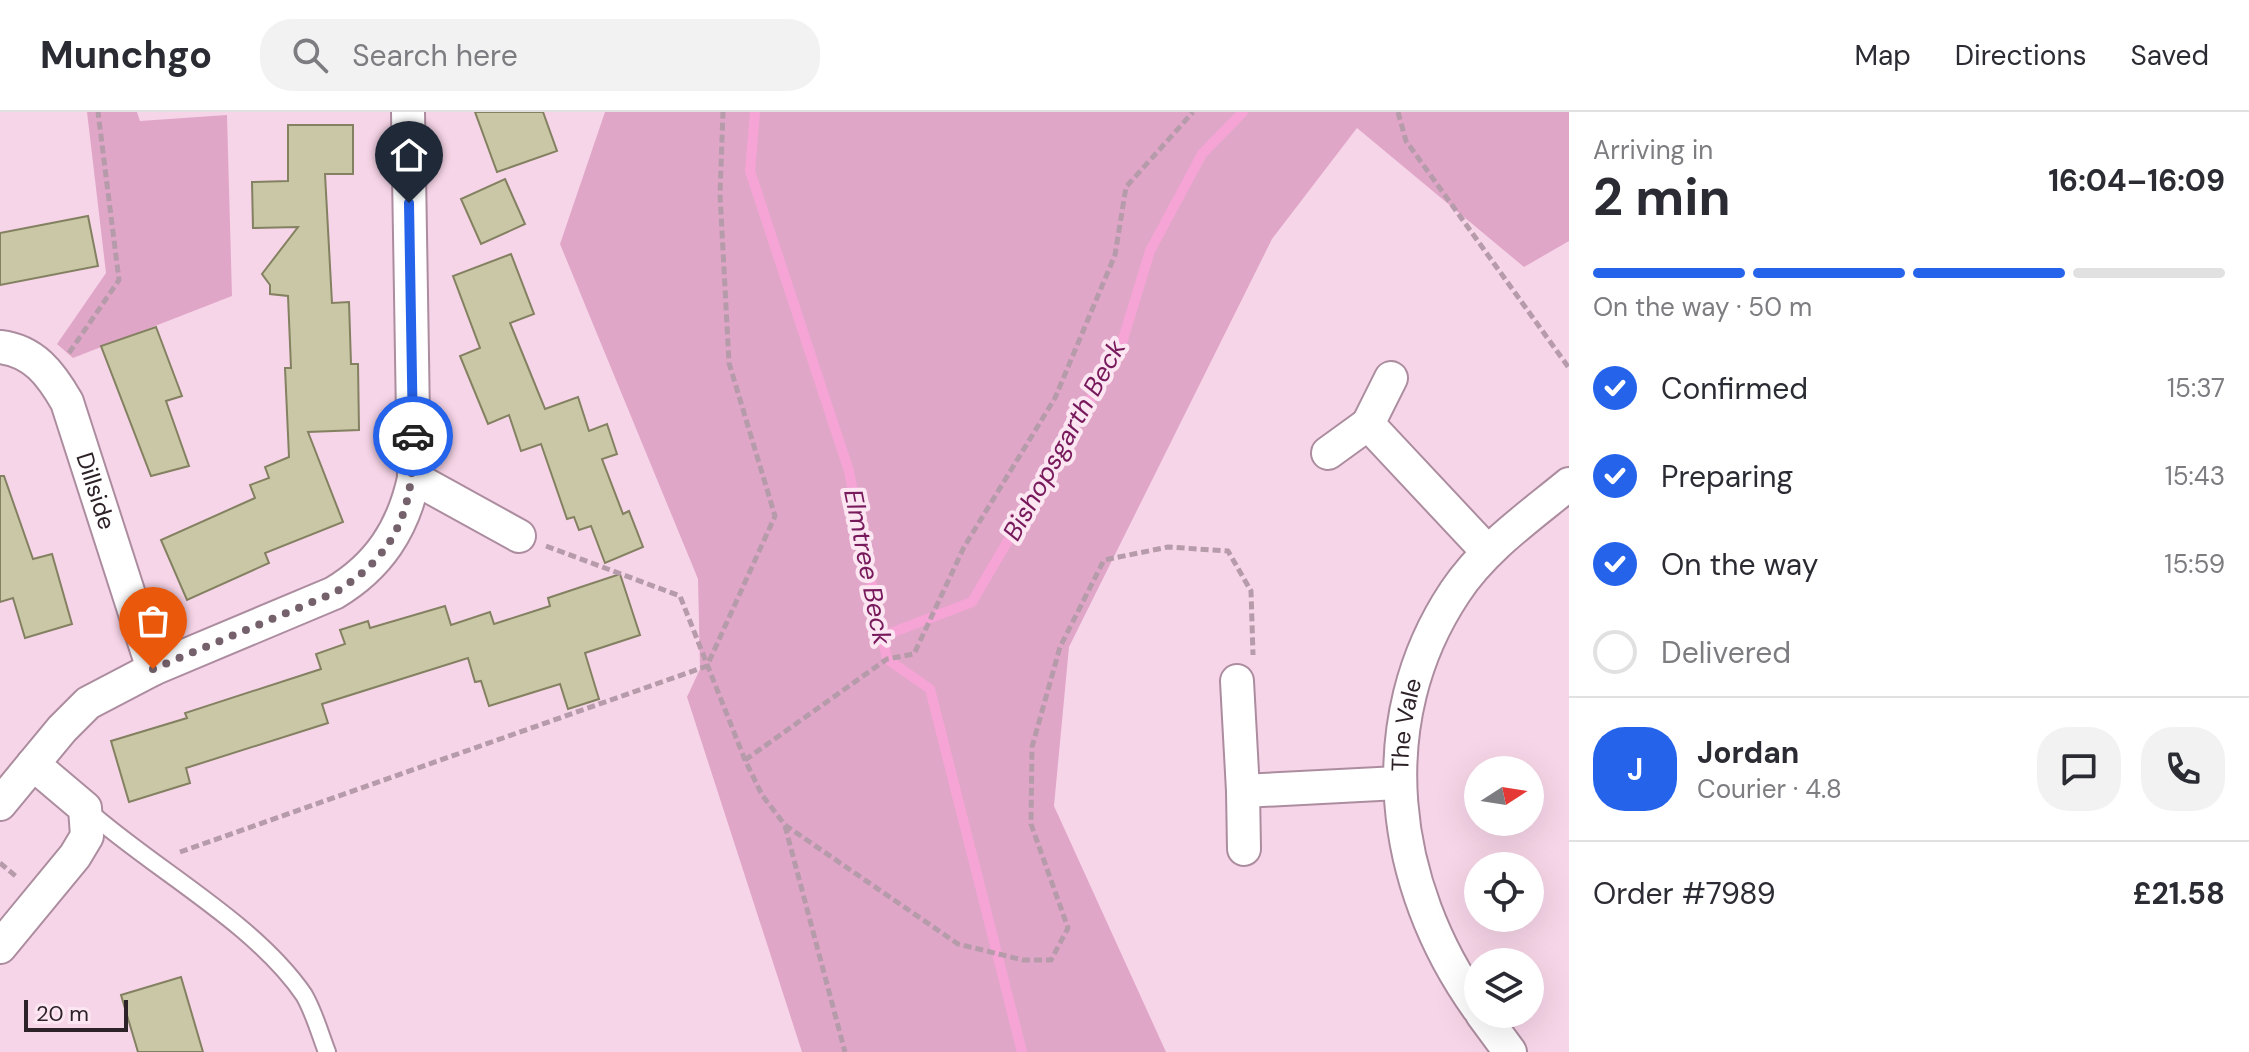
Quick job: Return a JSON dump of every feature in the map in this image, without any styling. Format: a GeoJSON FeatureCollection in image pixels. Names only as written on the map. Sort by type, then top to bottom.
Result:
{"type":"FeatureCollection","features":[{"type":"Feature","properties":{"kind":"street"},"geometry":{"type":"LineString","coordinates":[[0,804],[88,703],[153,669],[334,593],[359,578],[396,533],[407,510],[414,478],[408,112]]}},
{"type":"Feature","properties":{"kind":"street"},"geometry":{"type":"LineString","coordinates":[[0,347],[33,358],[52,376]]}},
{"type":"Feature","properties":{"kind":"street","name":"Dillside"},"geometry":{"type":"LineString","coordinates":[[52,376],[78,433],[153,669]]}},
{"type":"Feature","properties":{"kind":"street"},"geometry":{"type":"LineString","coordinates":[[1328,453],[1368,424],[1391,378]]}},
{"type":"Feature","properties":{"kind":"street"},"geometry":{"type":"LineString","coordinates":[[1368,424],[1487,551]]}},
{"type":"Feature","properties":{"kind":"street"},"geometry":{"type":"LineString","coordinates":[[414,478],[519,536]]}},
{"type":"Feature","properties":{"kind":"street","name":"The Vale"},"geometry":{"type":"LineString","coordinates":[[1464,984],[1438,939],[1420,891],[1398,783],[1400,738],[1409,688],[1424,648],[1456,590],[1487,551],[1569,484]]}},
{"type":"Feature","properties":{"kind":"street"},"geometry":{"type":"LineString","coordinates":[[1237,681],[1244,849]]}},
{"type":"Feature","properties":{"kind":"street"},"geometry":{"type":"LineString","coordinates":[[0,947],[75,856],[87,836],[85,808],[33,764]]}},
{"type":"Feature","properties":{"kind":"street"},"geometry":{"type":"LineString","coordinates":[[1243,791],[1398,783]]}},
{"type":"Feature","properties":{"kind":"street"},"geometry":{"type":"LineString","coordinates":[[1491,1028],[1507,1051]]}},
{"type":"Feature","properties":{"kind":"lane"},"geometry":{"type":"LineString","coordinates":[[85,808],[118,838],[250,938],[285,969],[306,999],[327,1052]]}},
{"type":"Feature","properties":{"kind":"path"},"geometry":{"type":"LineString","coordinates":[[52,376],[119,280],[98,112]]}},
{"type":"Feature","properties":{"kind":"path"},"geometry":{"type":"LineString","coordinates":[[174,855],[707,666],[775,516],[729,363],[720,194],[723,112]]}},
{"type":"Feature","properties":{"kind":"path"},"geometry":{"type":"LineString","coordinates":[[745,760],[887,659],[914,654],[964,547],[1055,398],[1115,255],[1126,187],[1193,112]]}},
{"type":"Feature","properties":{"kind":"path"},"geometry":{"type":"LineString","coordinates":[[1398,112],[1406,141],[1569,368]]}},
{"type":"Feature","properties":{"kind":"path"},"geometry":{"type":"LineString","coordinates":[[519,536],[680,596],[745,760],[762,795],[785,825],[958,944],[1023,960],[1051,960],[1068,928],[1031,824],[1032,747],[1060,647],[1104,560],[1168,547],[1228,551],[1251,591],[1253,673],[1237,681]]}},
{"type":"Feature","properties":{"kind":"path"},"geometry":{"type":"LineString","coordinates":[[785,825],[845,1052]]}},
{"type":"Feature","properties":{"kind":"shaded area"},"geometry":{"type":"Polygon","coordinates":[[[87,112],[137,112],[140,121],[227,115],[232,296],[73,358],[57,344],[106,273],[87,112]]]}},
{"type":"Feature","properties":{"kind":"shaded area"},"geometry":{"type":"Polygon","coordinates":[[[605,112],[1569,112],[1569,241],[1524,267],[1357,128],[1272,239],[1069,647],[1054,806],[1166,1052],[802,1052],[687,697],[700,669],[698,579],[560,244],[605,112]]]}},
{"type":"Feature","properties":{"kind":"building"},"geometry":{"type":"Polygon","coordinates":[[[475,112],[543,112],[557,151],[497,172],[475,112]]]}},
{"type":"Feature","properties":{"kind":"building"},"geometry":{"type":"Polygon","coordinates":[[[288,125],[353,125],[353,174],[325,174],[332,303],[349,302],[351,364],[358,364],[359,430],[308,432],[343,522],[265,553],[269,563],[187,600],[161,540],[255,498],[250,485],[269,478],[265,467],[289,457],[285,368],[291,368],[288,296],[270,294],[270,285],[262,274],[298,227],[253,228],[252,182],[288,181],[288,125]]]}},
{"type":"Feature","properties":{"kind":"building"},"geometry":{"type":"Polygon","coordinates":[[[505,179],[525,224],[481,244],[461,199],[505,179]]]}},
{"type":"Feature","properties":{"kind":"building"},"geometry":{"type":"Polygon","coordinates":[[[88,216],[98,266],[0,285],[0,233],[88,216]]]}},
{"type":"Feature","properties":{"kind":"building"},"geometry":{"type":"Polygon","coordinates":[[[511,254],[534,314],[510,323],[545,409],[578,397],[589,431],[607,424],[617,454],[602,459],[623,514],[629,511],[643,547],[605,563],[591,526],[579,530],[574,517],[567,519],[541,444],[521,451],[509,415],[488,424],[460,356],[480,348],[453,276],[511,254]]]}},
{"type":"Feature","properties":{"kind":"building"},"geometry":{"type":"Polygon","coordinates":[[[156,327],[182,396],[166,401],[189,466],[151,476],[101,346],[156,327]]]}},
{"type":"Feature","properties":{"kind":"building"},"geometry":{"type":"Polygon","coordinates":[[[0,476],[4,476],[33,559],[52,554],[72,624],[25,638],[13,598],[0,602],[0,476]]]}},
{"type":"Feature","properties":{"kind":"building"},"geometry":{"type":"Polygon","coordinates":[[[620,574],[640,635],[585,653],[599,699],[568,709],[560,684],[489,706],[481,681],[475,682],[468,658],[322,704],[328,723],[186,768],[190,783],[129,802],[111,741],[187,718],[185,713],[321,669],[316,654],[345,644],[340,630],[368,621],[370,628],[445,606],[451,625],[490,612],[494,624],[550,606],[548,598],[620,574]]]}},
{"type":"Feature","properties":{"kind":"building"},"geometry":{"type":"Polygon","coordinates":[[[181,977],[203,1052],[138,1052],[121,995],[181,977]]]}},
{"type":"Feature","properties":{"kind":"waterway","name":"Elmtree Beck"},"geometry":{"type":"LineString","coordinates":[[755,112],[750,171],[849,471],[887,659],[930,689],[1022,1052]]}},
{"type":"Feature","properties":{"kind":"waterway","name":"Bishopsgarth Beck"},"geometry":{"type":"LineString","coordinates":[[883,636],[972,602],[1120,349],[1150,251],[1202,154],[1243,112]]}},
{"type":"Feature","properties":{"kind":"way so far"},"geometry":{"type":"LineString","coordinates":[[153,669],[334,593],[359,578],[396,533],[407,510],[414,478],[413,436]]}},
{"type":"Feature","properties":{"kind":"route"},"geometry":{"type":"LineString","coordinates":[[409,203],[413,436]]}}]}
